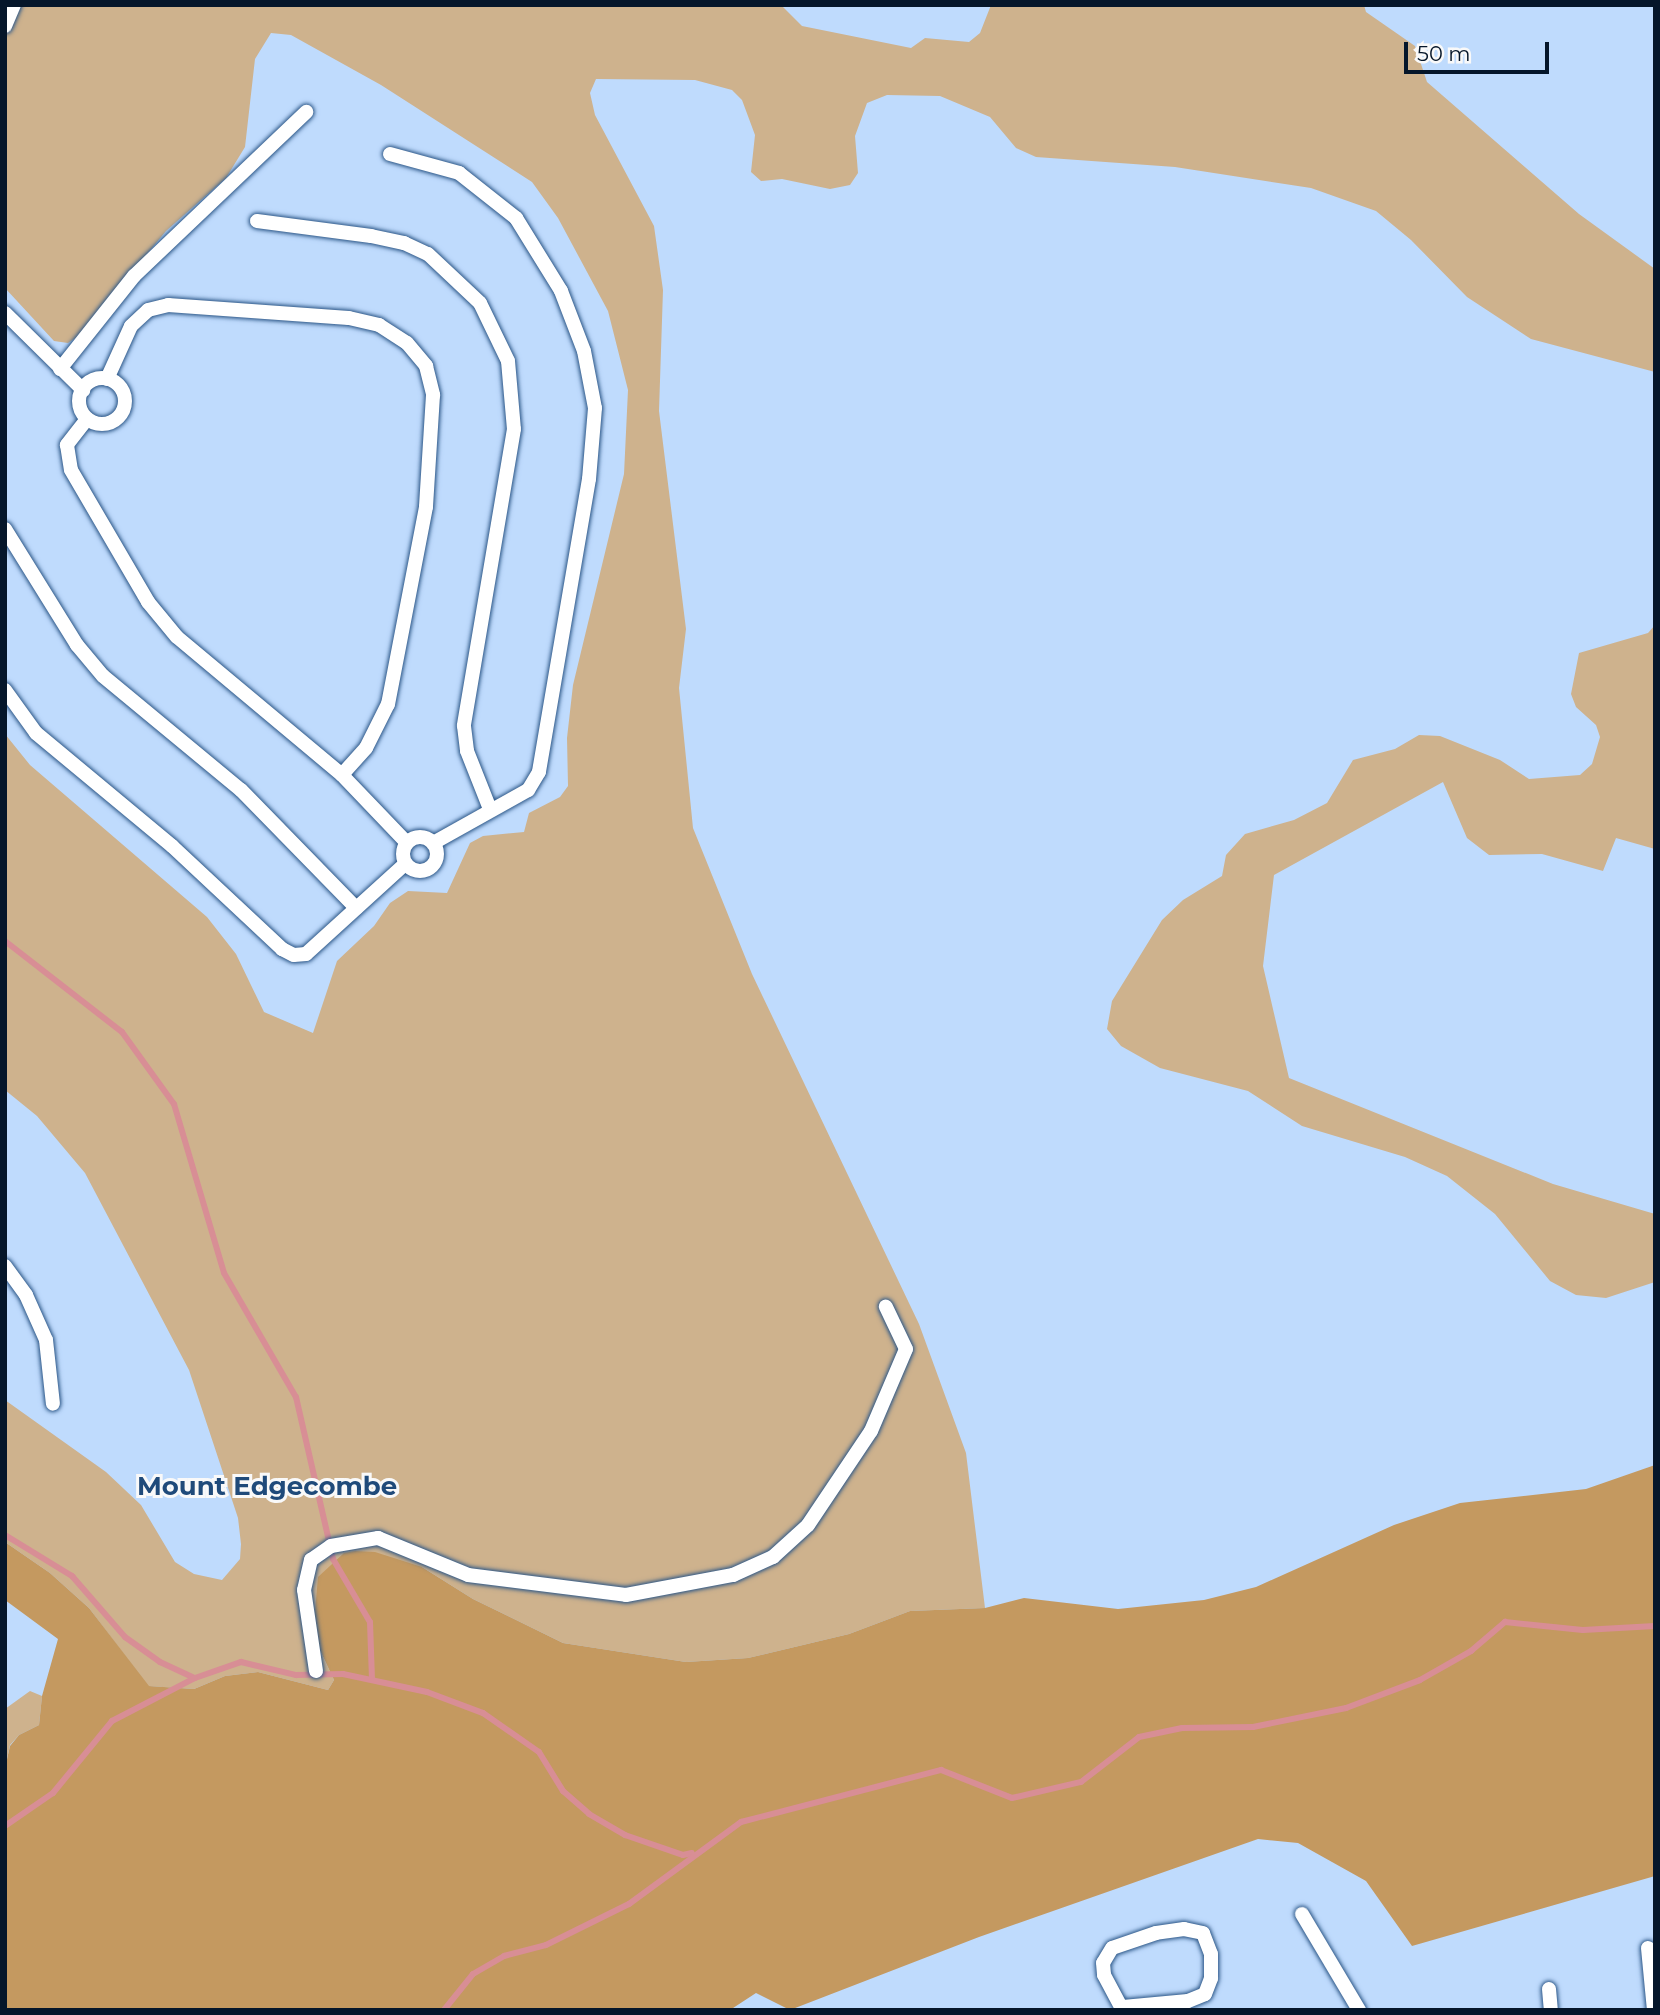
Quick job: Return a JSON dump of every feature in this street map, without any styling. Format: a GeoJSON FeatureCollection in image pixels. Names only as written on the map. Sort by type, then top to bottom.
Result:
{"type":"FeatureCollection","features":[{"type":"Feature","properties":{"kind":"street"},"geometry":{"type":"LineString","coordinates":[[5,26],[14,5]]}},
{"type":"Feature","properties":{"kind":"street"},"geometry":{"type":"LineString","coordinates":[[60,369],[134,276],[306,112]]}},
{"type":"Feature","properties":{"kind":"street"},"geometry":{"type":"LineString","coordinates":[[390,154],[459,173],[516,218],[561,290],[584,351],[595,408],[589,479],[539,772],[528,790],[433,843]]}},
{"type":"Feature","properties":{"kind":"street"},"geometry":{"type":"LineString","coordinates":[[257,221],[371,236],[404,243],[428,254],[480,303],[508,361],[514,410],[509,475],[464,726],[467,751],[490,810]]}},
{"type":"Feature","properties":{"kind":"street"},"geometry":{"type":"LineString","coordinates":[[107,379],[131,326],[148,310],[168,306],[336,317],[379,325],[407,343],[426,366],[433,395],[426,507],[388,704],[366,748],[342,775]]}},
{"type":"Feature","properties":{"kind":"street"},"geometry":{"type":"LineString","coordinates":[[5,313],[83,390]]}},
{"type":"Feature","properties":{"kind":"street"},"geometry":{"type":"LineString","coordinates":[[107,379],[122,389],[124,410],[106,424],[87,419],[80,401],[83,390],[90,382],[107,379]]}},
{"type":"Feature","properties":{"kind":"street"},"geometry":{"type":"LineString","coordinates":[[5,690],[36,733],[172,846],[282,949],[306,954],[405,864],[407,843],[342,775],[177,637],[148,603],[71,470],[67,445],[87,419]]}},
{"type":"Feature","properties":{"kind":"street"},"geometry":{"type":"LineString","coordinates":[[5,528],[77,645],[103,676],[241,790],[356,908]]}},
{"type":"Feature","properties":{"kind":"street"},"geometry":{"type":"LineString","coordinates":[[407,843],[417,837],[433,843]]}},
{"type":"Feature","properties":{"kind":"street"},"geometry":{"type":"LineString","coordinates":[[405,864],[419,872],[430,869],[437,860],[433,843]]}},
{"type":"Feature","properties":{"kind":"street"},"geometry":{"type":"LineString","coordinates":[[5,1266],[26,1295],[46,1340],[53,1404]]}},
{"type":"Feature","properties":{"kind":"street"},"geometry":{"type":"LineString","coordinates":[[316,1671],[304,1590],[311,1560],[331,1546],[379,1538],[468,1575],[626,1595],[719,1578],[773,1557],[808,1525],[871,1431],[906,1349],[886,1307]]}},
{"type":"Feature","properties":{"kind":"street"},"geometry":{"type":"LineString","coordinates":[[1303,1914],[1359,2010]]}},
{"type":"Feature","properties":{"kind":"street"},"geometry":{"type":"LineString","coordinates":[[1184,1929],[1203,1933],[1211,1954],[1211,1978],[1205,1994],[1188,2001],[1123,2008],[1114,2000],[1104,1975],[1103,1963],[1112,1948],[1156,1933],[1184,1929]]}},
{"type":"Feature","properties":{"kind":"street"},"geometry":{"type":"LineString","coordinates":[[1648,1948],[1654,2010]]}},
{"type":"Feature","properties":{"kind":"street"},"geometry":{"type":"LineString","coordinates":[[1549,1989],[1551,2010]]}},
{"type":"Feature","properties":{"kind":"shaded area"},"geometry":{"type":"Polygon","coordinates":[[[5,5],[781,5],[802,26],[911,48],[925,38],[969,42],[980,33],[991,5],[1364,5],[1366,12],[1415,46],[1427,82],[1579,214],[1655,269],[1655,372],[1531,339],[1467,297],[1411,240],[1376,211],[1311,188],[1175,167],[1036,157],[1016,148],[990,117],[940,96],[887,95],[867,103],[855,136],[858,173],[850,185],[830,189],[782,179],[761,181],[751,172],[755,135],[742,100],[732,90],[695,80],[596,79],[590,93],[595,115],[654,226],[663,290],[659,411],[686,629],[679,688],[693,828],[752,974],[919,1324],[966,1453],[985,1608],[910,1611],[849,1634],[748,1658],[686,1662],[563,1643],[473,1599],[422,1567],[318,1646],[334,1680],[328,1690],[258,1672],[225,1676],[194,1689],[148,1686],[89,1608],[50,1573],[5,1542],[5,1400],[106,1472],[141,1505],[175,1562],[194,1574],[222,1580],[240,1559],[241,1544],[238,1518],[189,1370],[85,1173],[37,1116],[5,1090],[5,734],[30,765],[207,917],[236,954],[264,1012],[313,1033],[337,961],[374,926],[390,903],[408,891],[447,893],[470,843],[483,836],[524,832],[529,813],[560,797],[568,786],[567,738],[573,685],[624,474],[628,390],[608,311],[558,218],[532,182],[381,85],[291,35],[271,33],[255,59],[245,147],[226,178],[166,231],[80,335],[68,343],[54,341],[5,288],[5,5]]]}},
{"type":"Feature","properties":{"kind":"shaded area"},"geometry":{"type":"Polygon","coordinates":[[[1655,625],[1655,849],[1616,838],[1603,871],[1542,854],[1489,855],[1467,838],[1443,782],[1274,875],[1263,966],[1289,1078],[1553,1184],[1655,1214],[1655,1282],[1606,1298],[1576,1295],[1550,1281],[1495,1214],[1447,1176],[1405,1157],[1302,1126],[1248,1091],[1160,1068],[1121,1046],[1107,1029],[1112,1001],[1162,920],[1183,900],[1222,876],[1226,855],[1245,834],[1294,820],[1327,803],[1353,760],[1395,749],[1419,735],[1440,736],[1500,760],[1529,779],[1580,775],[1592,764],[1600,737],[1596,725],[1576,707],[1571,694],[1579,653],[1648,633],[1655,625]]]}},
{"type":"Feature","properties":{"kind":"shaded area"},"geometry":{"type":"Polygon","coordinates":[[[1655,1465],[1655,1876],[1412,1946],[1366,1881],[1298,1843],[1258,1839],[979,1937],[790,2010],[756,1993],[730,2010],[5,2010],[5,1768],[10,1746],[19,1735],[39,1725],[42,1696],[58,1639],[5,1600],[5,1542],[50,1573],[89,1608],[149,1686],[194,1689],[225,1676],[258,1672],[328,1690],[334,1680],[318,1646],[315,1612],[318,1577],[344,1553],[355,1551],[375,1552],[422,1567],[473,1599],[563,1643],[686,1662],[748,1658],[849,1634],[910,1611],[985,1608],[1024,1598],[1118,1609],[1204,1600],[1256,1587],[1394,1525],[1460,1503],[1586,1489],[1655,1465]]]}},
{"type":"Feature","properties":{"kind":"shaded area"},"geometry":{"type":"Polygon","coordinates":[[[30,1691],[42,1696],[39,1725],[19,1735],[10,1745],[5,1768],[5,1709],[30,1691]]]}},
{"type":"Feature","properties":{"kind":"waterway"},"geometry":{"type":"LineString","coordinates":[[5,941],[122,1032],[174,1104],[224,1273],[296,1397],[333,1559],[370,1622],[372,1680]]}},
{"type":"Feature","properties":{"kind":"waterway"},"geometry":{"type":"LineString","coordinates":[[5,1535],[72,1576],[125,1637],[160,1662],[195,1678],[241,1662],[296,1675],[343,1674],[427,1692],[483,1713],[539,1752],[563,1791],[589,1814],[625,1835],[683,1855],[692,1853]]}},
{"type":"Feature","properties":{"kind":"waterway"},"geometry":{"type":"LineString","coordinates":[[444,2010],[473,1974],[504,1956],[546,1945],[629,1904],[741,1822],[941,1770],[1012,1798],[1081,1782],[1139,1737],[1182,1728],[1253,1727],[1346,1708],[1420,1680],[1471,1651],[1505,1622],[1583,1630],[1655,1626]]}},
{"type":"Feature","properties":{"kind":"waterway"},"geometry":{"type":"LineString","coordinates":[[5,1826],[53,1793],[112,1721],[195,1678]]}},
{"type":"Feature","properties":{"kind":"district","name":"Mount Edgecombe"},"geometry":{"type":"Point","coordinates":[267,1487]}}]}
